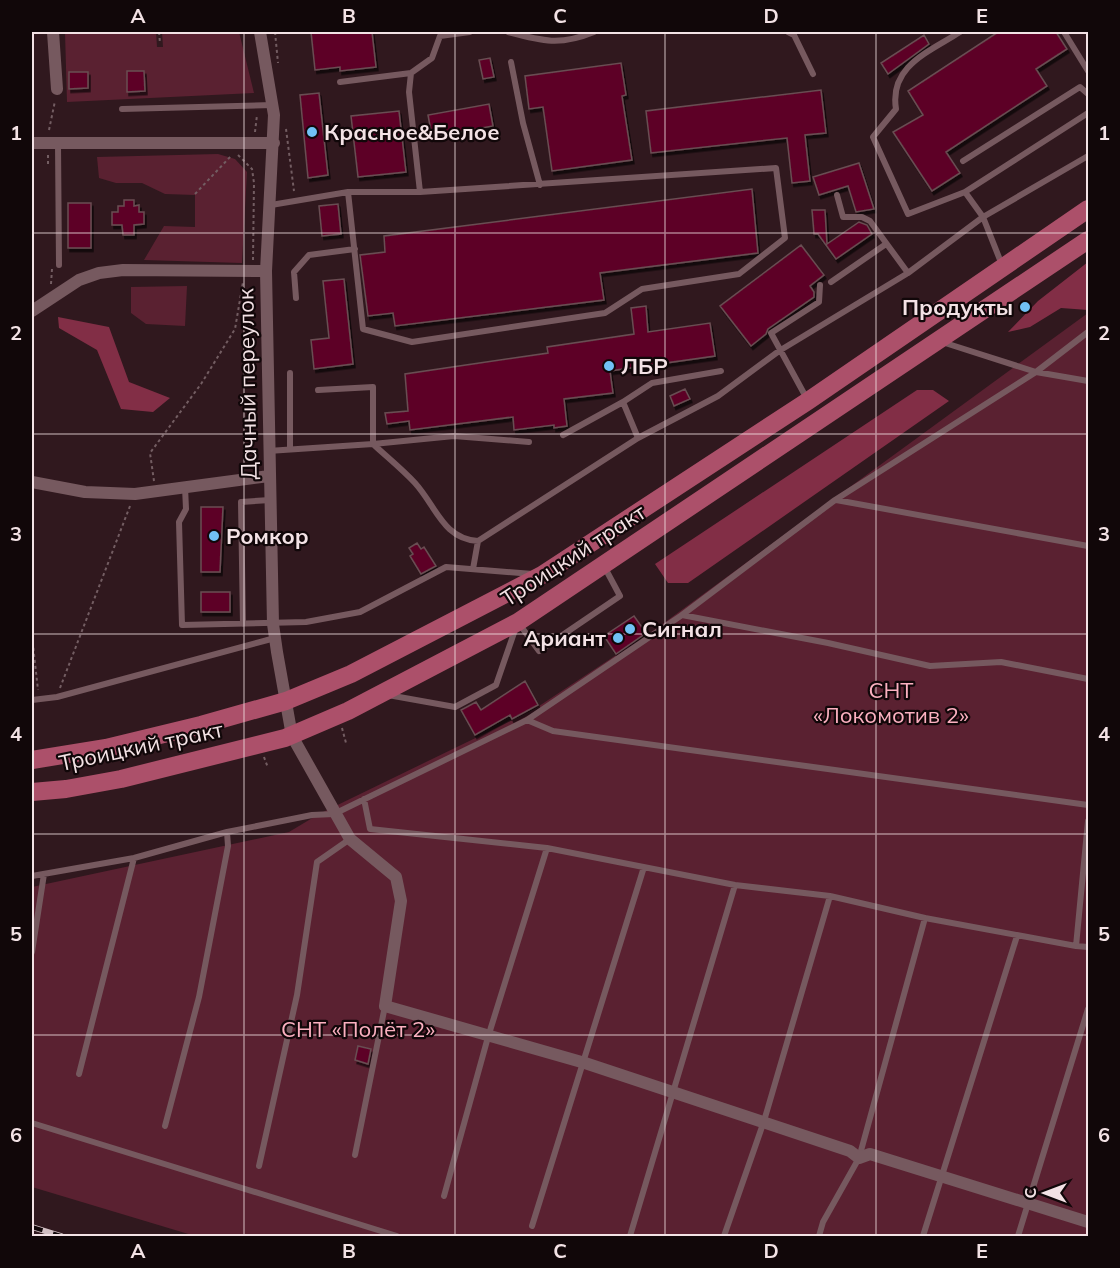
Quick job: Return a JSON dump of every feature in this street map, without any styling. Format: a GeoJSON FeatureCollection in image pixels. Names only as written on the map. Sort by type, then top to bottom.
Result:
{"type":"FeatureCollection","features":[{"type":"Feature","properties":{"kind":"main road","name":"Троицкий тракт"},"geometry":{"type":"LineString","coordinates":[[32,760],[106,748],[286,701],[351,674],[542,575],[808,401],[1089,209]]}},
{"type":"Feature","properties":{"kind":"main road","name":"Троицкий тракт"},"geometry":{"type":"LineString","coordinates":[[32,792],[66,789],[121,779],[292,736],[518,622],[1089,240]]}},
{"type":"Feature","properties":{"kind":"street"},"geometry":{"type":"LineString","coordinates":[[54,32],[56,94]]}},
{"type":"Feature","properties":{"kind":"street","name":"Дачный переулок"},"geometry":{"type":"LineString","coordinates":[[260,32],[273,105],[274,143],[266,271],[273,624],[292,736],[350,839],[390,870],[400,889],[401,901],[386,1006]]}},
{"type":"Feature","properties":{"kind":"street"},"geometry":{"type":"LineString","coordinates":[[32,142],[54,145],[274,143]]}},
{"type":"Feature","properties":{"kind":"street"},"geometry":{"type":"LineString","coordinates":[[32,310],[46,303],[79,279],[99,273],[123,270],[266,271]]}},
{"type":"Feature","properties":{"kind":"street"},"geometry":{"type":"LineString","coordinates":[[32,482],[85,492],[135,494],[269,476]]}},
{"type":"Feature","properties":{"kind":"street"},"geometry":{"type":"LineString","coordinates":[[386,1006],[585,1063],[764,1121],[850,1151],[859,1158],[870,1154],[1089,1222]]}},
{"type":"Feature","properties":{"kind":"lane"},"geometry":{"type":"LineString","coordinates":[[340,82],[411,73],[432,58],[440,36],[470,32]]}},
{"type":"Feature","properties":{"kind":"lane"},"geometry":{"type":"LineString","coordinates":[[508,32],[543,42],[573,41],[594,32]]}},
{"type":"Feature","properties":{"kind":"lane"},"geometry":{"type":"LineString","coordinates":[[788,32],[794,35],[813,74]]}},
{"type":"Feature","properties":{"kind":"lane"},"geometry":{"type":"LineString","coordinates":[[960,32],[904,69],[895,86],[896,109],[873,137],[909,214],[965,192],[1089,113]]}},
{"type":"Feature","properties":{"kind":"lane"},"geometry":{"type":"LineString","coordinates":[[1064,32],[1089,71]]}},
{"type":"Feature","properties":{"kind":"lane"},"geometry":{"type":"LineString","coordinates":[[511,62],[540,185]]}},
{"type":"Feature","properties":{"kind":"lane"},"geometry":{"type":"LineString","coordinates":[[411,73],[409,92],[420,192]]}},
{"type":"Feature","properties":{"kind":"lane"},"geometry":{"type":"LineString","coordinates":[[963,161],[1080,87],[1087,91]]}},
{"type":"Feature","properties":{"kind":"lane"},"geometry":{"type":"LineString","coordinates":[[122,109],[273,105]]}},
{"type":"Feature","properties":{"kind":"lane"},"geometry":{"type":"LineString","coordinates":[[54,145],[59,265]]}},
{"type":"Feature","properties":{"kind":"lane"},"geometry":{"type":"LineString","coordinates":[[318,390],[374,387],[373,444],[416,483],[449,530],[462,540],[478,541],[638,438],[718,396],[779,351],[908,273],[983,217],[1089,156]]}},
{"type":"Feature","properties":{"kind":"lane"},"geometry":{"type":"LineString","coordinates":[[271,205],[348,192],[420,192],[776,168],[785,238],[739,274],[642,289],[605,313],[411,342],[363,329],[348,192]]}},
{"type":"Feature","properties":{"kind":"lane"},"geometry":{"type":"LineString","coordinates":[[965,192],[983,217],[1003,266]]}},
{"type":"Feature","properties":{"kind":"lane"},"geometry":{"type":"LineString","coordinates":[[837,195],[843,217],[862,217],[870,221],[908,273]]}},
{"type":"Feature","properties":{"kind":"lane"},"geometry":{"type":"LineString","coordinates":[[831,282],[886,244]]}},
{"type":"Feature","properties":{"kind":"lane"},"geometry":{"type":"LineString","coordinates":[[296,298],[294,272],[309,255],[355,249]]}},
{"type":"Feature","properties":{"kind":"lane"},"geometry":{"type":"LineString","coordinates":[[808,401],[771,333],[819,302],[819,285]]}},
{"type":"Feature","properties":{"kind":"lane"},"geometry":{"type":"LineString","coordinates":[[32,876],[134,858],[227,832],[312,815],[334,814],[527,720],[681,615],[835,500],[1036,372],[1089,332]]}},
{"type":"Feature","properties":{"kind":"lane"},"geometry":{"type":"LineString","coordinates":[[938,341],[1036,372],[1089,381]]}},
{"type":"Feature","properties":{"kind":"lane"},"geometry":{"type":"LineString","coordinates":[[563,435],[623,402],[652,382],[721,371]]}},
{"type":"Feature","properties":{"kind":"lane"},"geometry":{"type":"LineString","coordinates":[[290,373],[290,449]]}},
{"type":"Feature","properties":{"kind":"lane"},"geometry":{"type":"LineString","coordinates":[[623,402],[638,438]]}},
{"type":"Feature","properties":{"kind":"lane"},"geometry":{"type":"LineString","coordinates":[[268,451],[454,436],[529,442]]}},
{"type":"Feature","properties":{"kind":"lane"},"geometry":{"type":"LineString","coordinates":[[185,486],[186,509],[179,522],[182,625],[306,622],[360,612],[446,567],[542,575]]}},
{"type":"Feature","properties":{"kind":"lane"},"geometry":{"type":"LineString","coordinates":[[243,624],[241,502],[270,500]]}},
{"type":"Feature","properties":{"kind":"lane"},"geometry":{"type":"LineString","coordinates":[[835,500],[1089,546]]}},
{"type":"Feature","properties":{"kind":"lane"},"geometry":{"type":"LineString","coordinates":[[473,569],[478,541]]}},
{"type":"Feature","properties":{"kind":"lane"},"geometry":{"type":"LineString","coordinates":[[518,622],[539,651],[620,596],[603,564]]}},
{"type":"Feature","properties":{"kind":"lane"},"geometry":{"type":"LineString","coordinates":[[681,615],[828,643],[930,666],[1000,662],[1089,679]]}},
{"type":"Feature","properties":{"kind":"lane"},"geometry":{"type":"LineString","coordinates":[[381,693],[455,706],[496,685],[518,622]]}},
{"type":"Feature","properties":{"kind":"lane"},"geometry":{"type":"LineString","coordinates":[[35,700],[57,697],[275,638]]}},
{"type":"Feature","properties":{"kind":"lane"},"geometry":{"type":"LineString","coordinates":[[527,720],[553,731],[1089,805]]}},
{"type":"Feature","properties":{"kind":"lane"},"geometry":{"type":"LineString","coordinates":[[364,799],[370,829],[547,848],[735,885],[830,896],[925,918],[1089,947]]}},
{"type":"Feature","properties":{"kind":"lane"},"geometry":{"type":"LineString","coordinates":[[1076,946],[1089,821]]}},
{"type":"Feature","properties":{"kind":"lane"},"geometry":{"type":"LineString","coordinates":[[165,1126],[199,996],[228,846],[227,832]]}},
{"type":"Feature","properties":{"kind":"lane"},"geometry":{"type":"LineString","coordinates":[[259,1166],[297,994],[317,862],[350,839]]}},
{"type":"Feature","properties":{"kind":"lane"},"geometry":{"type":"LineString","coordinates":[[444,1196],[488,1037],[547,848]]}},
{"type":"Feature","properties":{"kind":"lane"},"geometry":{"type":"LineString","coordinates":[[79,1074],[134,858]]}},
{"type":"Feature","properties":{"kind":"lane"},"geometry":{"type":"LineString","coordinates":[[532,1226],[585,1063],[644,867]]}},
{"type":"Feature","properties":{"kind":"lane"},"geometry":{"type":"LineString","coordinates":[[32,952],[44,874]]}},
{"type":"Feature","properties":{"kind":"lane"},"geometry":{"type":"LineString","coordinates":[[630,1236],[735,885]]}},
{"type":"Feature","properties":{"kind":"lane"},"geometry":{"type":"LineString","coordinates":[[724,1236],[764,1121],[830,896]]}},
{"type":"Feature","properties":{"kind":"lane"},"geometry":{"type":"LineString","coordinates":[[819,1236],[823,1222],[859,1158],[925,918]]}},
{"type":"Feature","properties":{"kind":"lane"},"geometry":{"type":"LineString","coordinates":[[923,1236],[1017,936]]}},
{"type":"Feature","properties":{"kind":"lane"},"geometry":{"type":"LineString","coordinates":[[355,1155],[386,1006]]}},
{"type":"Feature","properties":{"kind":"lane"},"geometry":{"type":"LineString","coordinates":[[1018,1236],[1089,1009]]}},
{"type":"Feature","properties":{"kind":"lane"},"geometry":{"type":"LineString","coordinates":[[32,1123],[397,1236]]}},
{"type":"Feature","properties":{"kind":"path"},"geometry":{"type":"LineString","coordinates":[[159,32],[160,43]]}},
{"type":"Feature","properties":{"kind":"path"},"geometry":{"type":"LineString","coordinates":[[48,173],[48,149],[54,145],[56,94]]}},
{"type":"Feature","properties":{"kind":"path"},"geometry":{"type":"LineString","coordinates":[[195,194],[234,152],[247,142]]}},
{"type":"Feature","properties":{"kind":"path"},"geometry":{"type":"LineString","coordinates":[[156,492],[150,453],[201,384],[235,329],[249,271],[254,183],[252,169],[234,152],[228,150]]}},
{"type":"Feature","properties":{"kind":"path"},"geometry":{"type":"LineString","coordinates":[[46,303],[52,280],[52,268]]}},
{"type":"Feature","properties":{"kind":"path"},"geometry":{"type":"LineString","coordinates":[[57,697],[135,494]]}},
{"type":"Feature","properties":{"kind":"path"},"geometry":{"type":"LineString","coordinates":[[32,636],[35,700]]}},
{"type":"Feature","properties":{"kind":"green space"},"geometry":{"type":"Polygon","coordinates":[[[65,32],[156,32],[157,47],[163,47],[162,32],[239,32],[254,93],[67,102],[65,32]]]}},
{"type":"Feature","properties":{"kind":"green space"},"geometry":{"type":"Polygon","coordinates":[[[218,154],[235,159],[247,172],[242,263],[144,260],[164,226],[195,227],[195,195],[165,194],[142,183],[116,183],[99,178],[97,157],[218,154]]]}},
{"type":"Feature","properties":{"kind":"green space"},"geometry":{"type":"Polygon","coordinates":[[[187,286],[185,326],[146,324],[131,313],[131,287],[187,286]]]}},
{"type":"Feature","properties":{"kind":"green space","name":"СНТ «Полёт 2»"},"geometry":{"type":"Polygon","coordinates":[[[1088,313],[1088,1236],[195,1236],[32,1187],[32,887],[289,832],[319,814],[533,710],[657,628],[1088,313]]]}},
{"type":"Feature","properties":{"kind":"shaded area"},"geometry":{"type":"Polygon","coordinates":[[[1088,262],[1088,310],[1061,308],[1030,327],[1008,332],[1038,301],[1088,262]]]}},
{"type":"Feature","properties":{"kind":"shaded area"},"geometry":{"type":"Polygon","coordinates":[[[58,317],[109,327],[129,382],[170,398],[153,412],[121,409],[97,350],[59,328],[58,317]]]}},
{"type":"Feature","properties":{"kind":"shaded area"},"geometry":{"type":"Polygon","coordinates":[[[917,390],[933,390],[949,401],[688,583],[668,583],[655,564],[917,390]]]}},
{"type":"Feature","properties":{"kind":"building"},"geometry":{"type":"Polygon","coordinates":[[[311,32],[372,32],[376,67],[340,71],[340,67],[315,70],[311,32]]]}},
{"type":"Feature","properties":{"kind":"building"},"geometry":{"type":"Polygon","coordinates":[[[998,32],[1056,32],[1067,49],[1036,69],[1047,86],[946,152],[960,173],[932,191],[893,132],[923,115],[908,91],[998,32]]]}},
{"type":"Feature","properties":{"kind":"building"},"geometry":{"type":"Polygon","coordinates":[[[924,35],[929,44],[888,74],[881,63],[924,35]]]}},
{"type":"Feature","properties":{"kind":"building"},"geometry":{"type":"Polygon","coordinates":[[[490,58],[494,77],[483,79],[479,60],[490,58]]]}},
{"type":"Feature","properties":{"kind":"building"},"geometry":{"type":"Polygon","coordinates":[[[621,63],[626,95],[622,96],[632,160],[552,171],[543,107],[529,109],[525,76],[621,63]]]}},
{"type":"Feature","properties":{"kind":"building"},"geometry":{"type":"Polygon","coordinates":[[[127,71],[144,71],[145,91],[127,92],[127,71]]]}},
{"type":"Feature","properties":{"kind":"building"},"geometry":{"type":"Polygon","coordinates":[[[69,72],[88,72],[88,88],[69,89],[69,72]]]}},
{"type":"Feature","properties":{"kind":"building"},"geometry":{"type":"Polygon","coordinates":[[[821,90],[826,133],[805,135],[810,181],[792,183],[787,138],[651,153],[646,111],[821,90]]]}},
{"type":"Feature","properties":{"kind":"building"},"geometry":{"type":"Polygon","coordinates":[[[319,93],[328,175],[308,178],[300,95],[319,93]]]}},
{"type":"Feature","properties":{"kind":"building"},"geometry":{"type":"Polygon","coordinates":[[[489,104],[493,126],[432,137],[428,115],[489,104]]]}},
{"type":"Feature","properties":{"kind":"building"},"geometry":{"type":"Polygon","coordinates":[[[399,111],[406,172],[358,177],[351,116],[399,111]]]}},
{"type":"Feature","properties":{"kind":"building"},"geometry":{"type":"Polygon","coordinates":[[[859,163],[874,209],[856,212],[848,186],[819,195],[813,177],[859,163]]]}},
{"type":"Feature","properties":{"kind":"building"},"geometry":{"type":"Polygon","coordinates":[[[752,189],[758,253],[600,273],[604,300],[395,326],[393,313],[368,316],[360,255],[385,252],[384,236],[752,189]]]}},
{"type":"Feature","properties":{"kind":"building"},"geometry":{"type":"Polygon","coordinates":[[[124,200],[134,200],[134,206],[139,205],[139,212],[144,212],[144,224],[134,225],[134,235],[123,235],[122,225],[112,225],[112,212],[118,212],[118,206],[124,206],[124,200]]]}},
{"type":"Feature","properties":{"kind":"building"},"geometry":{"type":"Polygon","coordinates":[[[68,203],[91,203],[91,248],[68,248],[68,203]]]}},
{"type":"Feature","properties":{"kind":"building"},"geometry":{"type":"Polygon","coordinates":[[[338,204],[341,234],[322,236],[319,206],[338,204]]]}},
{"type":"Feature","properties":{"kind":"building"},"geometry":{"type":"Polygon","coordinates":[[[812,210],[825,210],[827,244],[859,222],[867,225],[872,234],[836,259],[818,234],[814,234],[812,210]]]}},
{"type":"Feature","properties":{"kind":"building"},"geometry":{"type":"Polygon","coordinates":[[[801,245],[824,275],[810,286],[814,297],[768,329],[766,334],[751,346],[720,306],[801,245]]]}},
{"type":"Feature","properties":{"kind":"building"},"geometry":{"type":"Polygon","coordinates":[[[344,279],[353,364],[314,369],[311,340],[329,338],[323,281],[344,279]]]}},
{"type":"Feature","properties":{"kind":"building"},"geometry":{"type":"Polygon","coordinates":[[[646,306],[648,332],[710,323],[715,356],[610,371],[613,393],[564,399],[567,426],[554,428],[554,425],[514,430],[513,417],[410,430],[409,421],[387,424],[385,413],[408,411],[405,374],[548,353],[547,347],[634,334],[631,308],[646,306]]]}},
{"type":"Feature","properties":{"kind":"building"},"geometry":{"type":"Polygon","coordinates":[[[685,389],[690,399],[674,406],[670,396],[685,389]]]}},
{"type":"Feature","properties":{"kind":"building"},"geometry":{"type":"Polygon","coordinates":[[[201,507],[223,507],[220,572],[201,572],[201,507]]]}},
{"type":"Feature","properties":{"kind":"building"},"geometry":{"type":"Polygon","coordinates":[[[417,543],[421,549],[424,547],[436,566],[421,574],[410,556],[413,554],[409,548],[417,543]]]}},
{"type":"Feature","properties":{"kind":"building"},"geometry":{"type":"Polygon","coordinates":[[[201,592],[230,592],[230,612],[201,612],[201,592]]]}},
{"type":"Feature","properties":{"kind":"building"},"geometry":{"type":"Polygon","coordinates":[[[634,616],[646,633],[616,654],[604,636],[634,616]]]}},
{"type":"Feature","properties":{"kind":"building"},"geometry":{"type":"Polygon","coordinates":[[[525,681],[538,705],[512,719],[510,715],[475,735],[461,710],[476,702],[481,710],[525,681]]]}},
{"type":"Feature","properties":{"kind":"building"},"geometry":{"type":"Polygon","coordinates":[[[358,1046],[371,1049],[368,1064],[355,1060],[358,1046]]]}},
{"type":"Feature","properties":{"kind":"railway"},"geometry":{"type":"LineString","coordinates":[[32,1227],[61,1236]]}},
{"type":"Feature","properties":{"kind":"place","name":"Красное&Белое"},"geometry":{"type":"Point","coordinates":[312,132]}},
{"type":"Feature","properties":{"kind":"place","name":"Продукты"},"geometry":{"type":"Point","coordinates":[1025,307]}},
{"type":"Feature","properties":{"kind":"place","name":"ЛБР"},"geometry":{"type":"Point","coordinates":[609,366]}},
{"type":"Feature","properties":{"kind":"place","name":"Ромкор"},"geometry":{"type":"Point","coordinates":[214,536]}},
{"type":"Feature","properties":{"kind":"place","name":"Сигнал"},"geometry":{"type":"Point","coordinates":[630,629]}},
{"type":"Feature","properties":{"kind":"place","name":"Ариант"},"geometry":{"type":"Point","coordinates":[618,638]}},
{"type":"Feature","properties":{"kind":"park label","name":"СНТ «Локомотив 2»"},"geometry":{"type":"Point","coordinates":[891,702]}}]}
